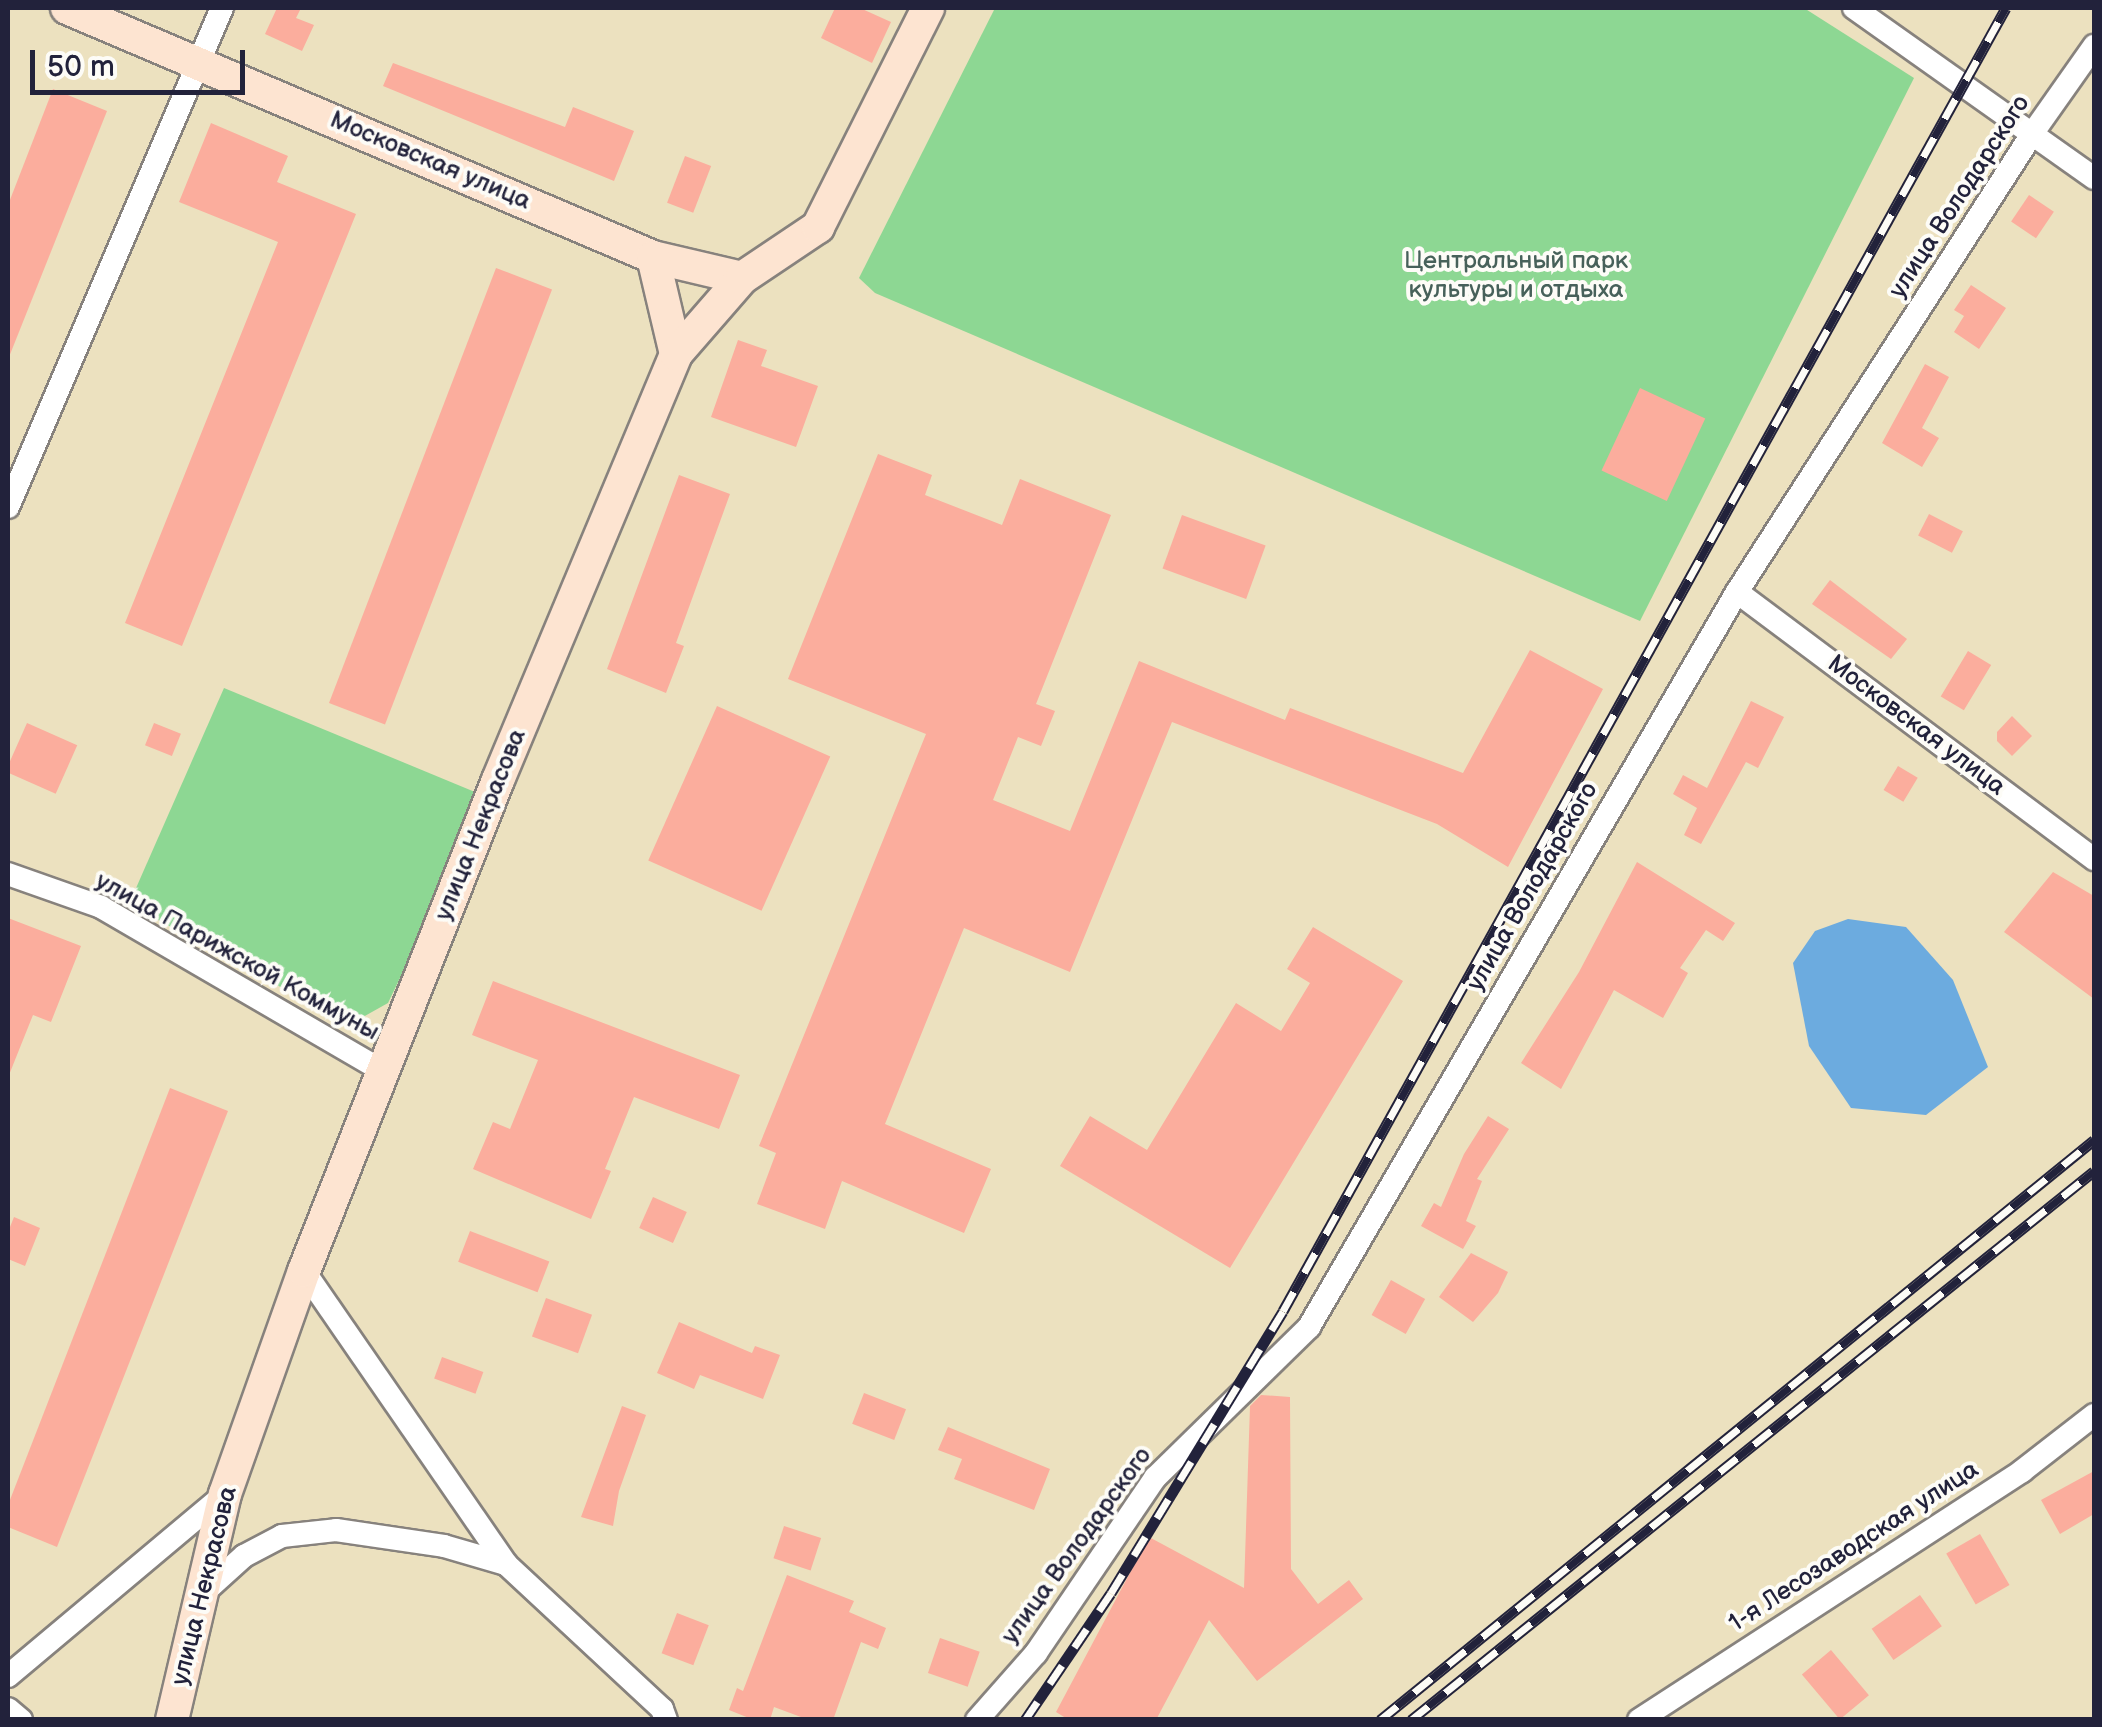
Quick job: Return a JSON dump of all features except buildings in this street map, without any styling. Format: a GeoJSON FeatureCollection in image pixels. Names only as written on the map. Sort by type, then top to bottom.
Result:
{"type":"FeatureCollection","features":[{"type":"Feature","properties":{"kind":"main road","name":"Московская улица"},"geometry":{"type":"LineString","coordinates":[[66,8],[652,257],[742,278]]}},
{"type":"Feature","properties":{"kind":"main road","name":"улица Некрасова"},"geometry":{"type":"LineString","coordinates":[[172,1720],[225,1494],[304,1272],[381,1070],[676,354],[742,278],[818,228],[928,8]]}},
{"type":"Feature","properties":{"kind":"main road"},"geometry":{"type":"LineString","coordinates":[[652,257],[676,354]]}},
{"type":"Feature","properties":{"kind":"street"},"geometry":{"type":"LineString","coordinates":[[8,506],[222,8]]}},
{"type":"Feature","properties":{"kind":"street"},"geometry":{"type":"LineString","coordinates":[[1854,8],[2094,178]]}},
{"type":"Feature","properties":{"kind":"street","name":"улица Володарского"},"geometry":{"type":"LineString","coordinates":[[977,1720],[1036,1653],[1155,1478],[1308,1327],[1737,592],[2032,134],[2094,46]]}},
{"type":"Feature","properties":{"kind":"street","name":"Московская улица"},"geometry":{"type":"LineString","coordinates":[[1737,592],[2094,859]]}},
{"type":"Feature","properties":{"kind":"street","name":"улица Парижской Коммуны"},"geometry":{"type":"LineString","coordinates":[[8,874],[102,907],[381,1070]]}},
{"type":"Feature","properties":{"kind":"street"},"geometry":{"type":"LineString","coordinates":[[304,1272],[506,1564],[662,1709],[666,1720]]}},
{"type":"Feature","properties":{"kind":"street","name":"1-я Лесозаводская улица"},"geometry":{"type":"LineString","coordinates":[[1639,1720],[2022,1471],[2094,1415]]}},
{"type":"Feature","properties":{"kind":"street"},"geometry":{"type":"LineString","coordinates":[[8,1676],[225,1494]]}},
{"type":"Feature","properties":{"kind":"street"},"geometry":{"type":"LineString","coordinates":[[202,1594],[244,1556],[282,1536],[336,1530],[444,1546],[506,1564]]}},
{"type":"Feature","properties":{"kind":"street"},"geometry":{"type":"LineString","coordinates":[[8,1709],[20,1720]]}},
{"type":"Feature","properties":{"kind":"green space","name":"Центральный парк культуры и отдыха"},"geometry":{"type":"Polygon","coordinates":[[[995,8],[1804,8],[1914,78],[1640,621],[875,293],[859,278],[995,8]]]}},
{"type":"Feature","properties":{"kind":"green space"},"geometry":{"type":"Polygon","coordinates":[[[224,688],[487,797],[388,1003],[363,1017],[297,996],[129,904],[224,688]]]}},
{"type":"Feature","properties":{"kind":"water"},"geometry":{"type":"Polygon","coordinates":[[[1848,919],[1906,927],[1953,980],[1988,1067],[1926,1115],[1851,1108],[1809,1046],[1793,963],[1815,931],[1848,919]]]}},
{"type":"Feature","properties":{"kind":"railway"},"geometry":{"type":"LineString","coordinates":[[1025,1720],[1111,1593],[1283,1311],[2006,8]]}},
{"type":"Feature","properties":{"kind":"railway"},"geometry":{"type":"LineString","coordinates":[[1380,1720],[2094,1140]]}},
{"type":"Feature","properties":{"kind":"railway"},"geometry":{"type":"LineString","coordinates":[[1411,1720],[2094,1171]]}}]}
